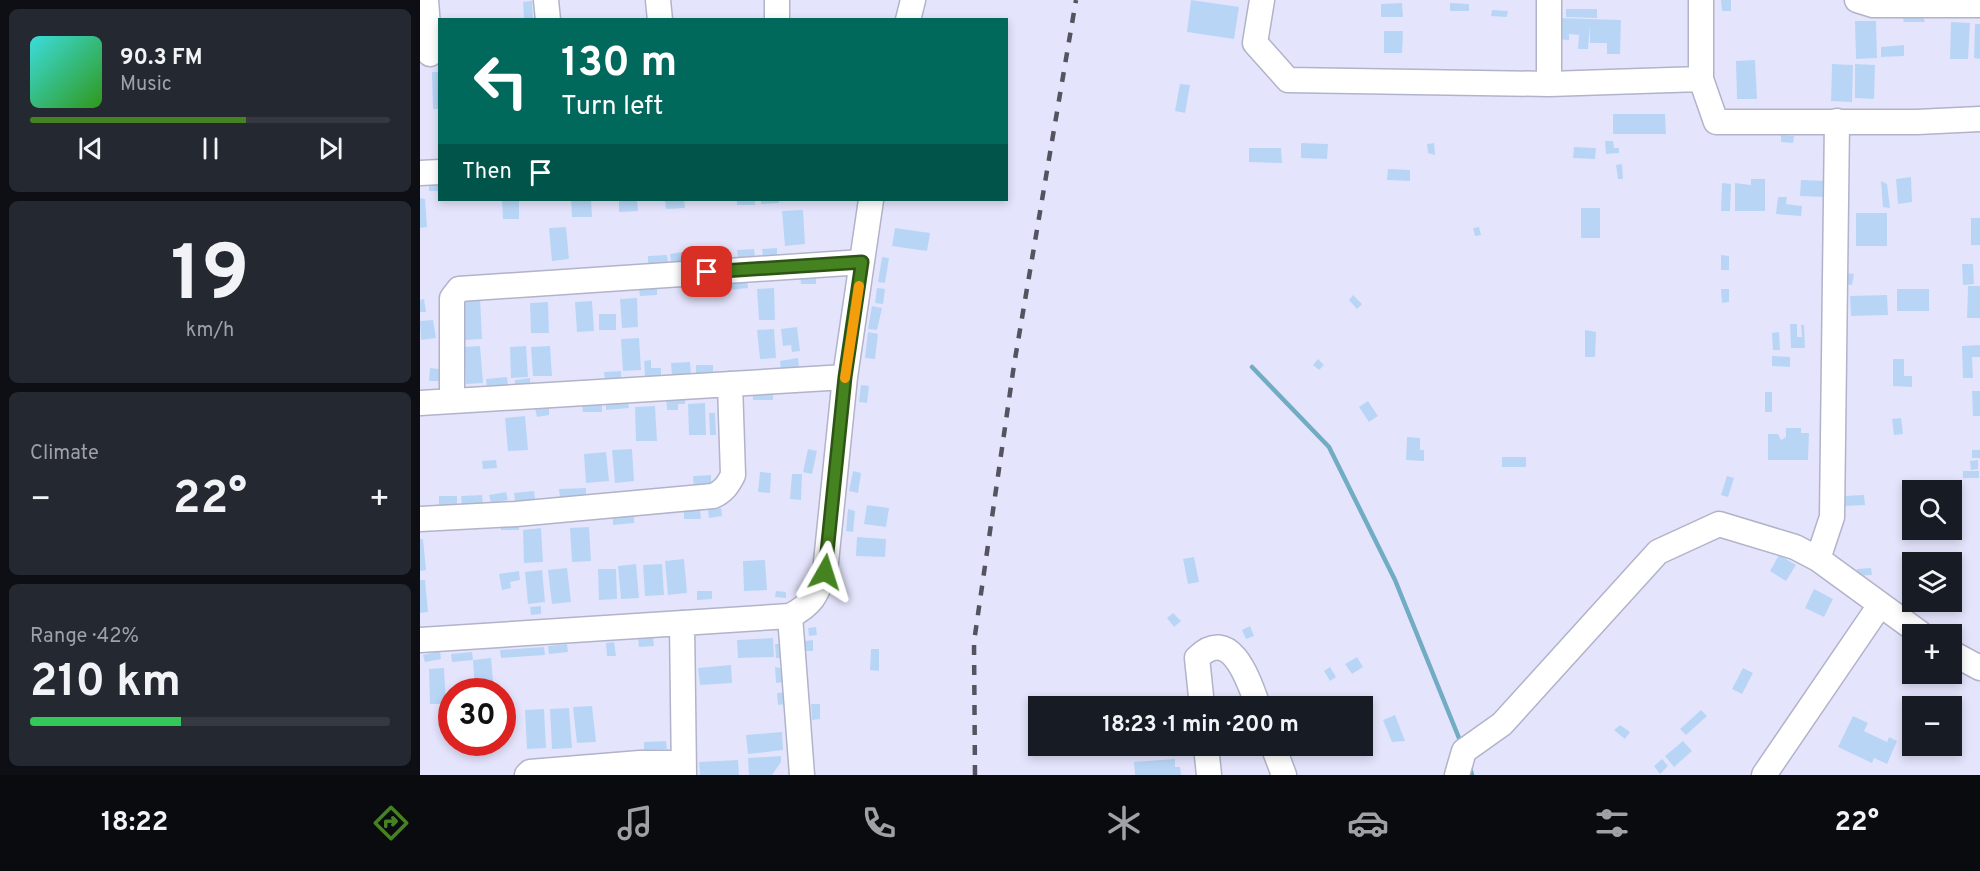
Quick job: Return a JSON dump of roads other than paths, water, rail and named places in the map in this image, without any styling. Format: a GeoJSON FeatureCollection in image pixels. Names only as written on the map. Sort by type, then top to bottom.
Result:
{"type":"FeatureCollection","features":[{"type":"Feature","properties":{"kind":"street"},"geometry":{"type":"LineString","coordinates":[[426,0],[430,54]]}},
{"type":"Feature","properties":{"kind":"street"},"geometry":{"type":"LineString","coordinates":[[546,0],[548,18]]}},
{"type":"Feature","properties":{"kind":"street"},"geometry":{"type":"LineString","coordinates":[[658,0],[660,18]]}},
{"type":"Feature","properties":{"kind":"street"},"geometry":{"type":"LineString","coordinates":[[777,0],[777,18]]}},
{"type":"Feature","properties":{"kind":"street"},"geometry":{"type":"LineString","coordinates":[[908,18],[913,0]]}},
{"type":"Feature","properties":{"kind":"street"},"geometry":{"type":"LineString","coordinates":[[1262,0],[1255,43],[1288,80],[1549,84],[1701,79]]}},
{"type":"Feature","properties":{"kind":"street"},"geometry":{"type":"LineString","coordinates":[[1549,0],[1549,84]]}},
{"type":"Feature","properties":{"kind":"street"},"geometry":{"type":"LineString","coordinates":[[1701,0],[1701,79],[1716,122],[1917,122],[1980,119]]}},
{"type":"Feature","properties":{"kind":"street"},"geometry":{"type":"LineString","coordinates":[[1857,0],[1873,5],[1980,6]]}},
{"type":"Feature","properties":{"kind":"street"},"geometry":{"type":"LineString","coordinates":[[1818,559],[1832,517],[1837,121]]}},
{"type":"Feature","properties":{"kind":"street"},"geometry":{"type":"LineString","coordinates":[[420,173],[438,172]]}},
{"type":"Feature","properties":{"kind":"street"},"geometry":{"type":"LineString","coordinates":[[420,639],[790,616],[804,608],[816,596],[825,572],[845,377],[871,201]]}},
{"type":"Feature","properties":{"kind":"street"},"geometry":{"type":"LineString","coordinates":[[452,401],[452,298],[459,289],[862,262]]}},
{"type":"Feature","properties":{"kind":"street"},"geometry":{"type":"LineString","coordinates":[[420,403],[845,377]]}},
{"type":"Feature","properties":{"kind":"street"},"geometry":{"type":"LineString","coordinates":[[420,519],[516,514],[719,494],[729,483],[732,475],[730,384]]}},
{"type":"Feature","properties":{"kind":"street"},"geometry":{"type":"LineString","coordinates":[[1457,775],[1464,751],[1502,724],[1659,552],[1719,524],[1795,547],[1818,559],[1907,624]]}},
{"type":"Feature","properties":{"kind":"street"},"geometry":{"type":"LineString","coordinates":[[1764,775],[1880,605]]}},
{"type":"Feature","properties":{"kind":"street"},"geometry":{"type":"LineString","coordinates":[[790,616],[802,775]]}},
{"type":"Feature","properties":{"kind":"street"},"geometry":{"type":"LineString","coordinates":[[526,775],[530,772],[640,763],[684,769],[682,623]]}},
{"type":"Feature","properties":{"kind":"street"},"geometry":{"type":"LineString","coordinates":[[1201,696],[1197,658],[1204,651],[1218,646],[1227,649],[1235,657],[1255,696]]}},
{"type":"Feature","properties":{"kind":"street"},"geometry":{"type":"LineString","coordinates":[[1962,658],[1980,668]]}},
{"type":"Feature","properties":{"kind":"street"},"geometry":{"type":"LineString","coordinates":[[1207,756],[1209,775]]}},
{"type":"Feature","properties":{"kind":"street"},"geometry":{"type":"LineString","coordinates":[[1277,756],[1284,775]]}},
{"type":"Feature","properties":{"kind":"waterway"},"geometry":{"type":"LineString","coordinates":[[1252,367],[1329,447],[1395,580],[1461,743]]}},
{"type":"Feature","properties":{"kind":"waterway"},"geometry":{"type":"LineString","coordinates":[[1469,765],[1472,775]]}},
{"type":"Feature","properties":{"kind":"railway"},"geometry":{"type":"LineString","coordinates":[[975,775],[974,642],[1014,365],[1076,0]]}}]}
